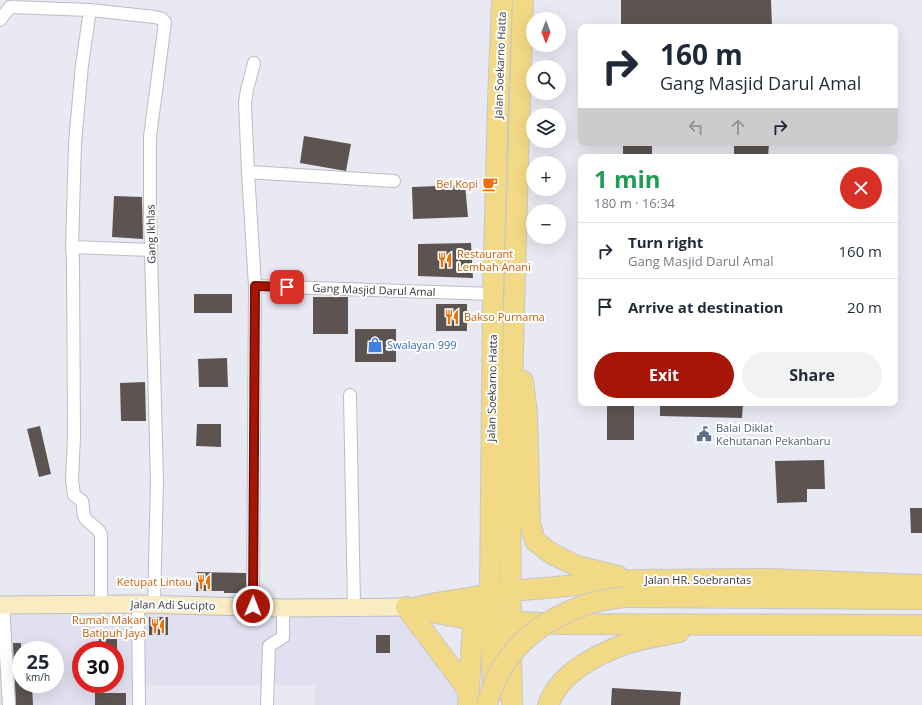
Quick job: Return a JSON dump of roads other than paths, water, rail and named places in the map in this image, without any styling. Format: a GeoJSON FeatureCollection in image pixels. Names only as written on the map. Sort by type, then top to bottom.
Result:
{"type":"FeatureCollection","features":[{"type":"Feature","properties":{"kind":"main road","name":"Jalan Soekarno Hatta"},"geometry":{"type":"LineString","coordinates":[[502,0],[482,596],[492,621],[512,705]]}},
{"type":"Feature","properties":{"kind":"main road","name":"Jalan Soekarno Hatta"},"geometry":{"type":"LineString","coordinates":[[493,705],[492,621],[511,591],[513,343],[523,0]]}},
{"type":"Feature","properties":{"kind":"main road"},"geometry":{"type":"LineString","coordinates":[[513,343],[522,372],[527,414],[530,524],[535,541],[552,554],[577,566],[634,580]]}},
{"type":"Feature","properties":{"kind":"main road","name":"Jalan HR. Soebrantas"},"geometry":{"type":"LineString","coordinates":[[482,596],[511,591],[634,580],[767,580],[922,585]]}},
{"type":"Feature","properties":{"kind":"main road","name":"Jalan Adi Sucipto"},"geometry":{"type":"LineString","coordinates":[[2,605],[146,604],[283,608],[412,607],[482,596]]}},
{"type":"Feature","properties":{"kind":"main road"},"geometry":{"type":"LineString","coordinates":[[487,705],[497,677],[512,652],[528,636],[561,615],[589,603],[624,597],[922,599]]}},
{"type":"Feature","properties":{"kind":"main road"},"geometry":{"type":"LineString","coordinates":[[412,607],[468,698]]}},
{"type":"Feature","properties":{"kind":"main road","name":"Jalan Adi Sucipto"},"geometry":{"type":"LineString","coordinates":[[412,607],[436,613],[492,621]]}},
{"type":"Feature","properties":{"kind":"main road"},"geometry":{"type":"LineString","coordinates":[[468,698],[492,621],[561,624],[922,625]]}},
{"type":"Feature","properties":{"kind":"main road"},"geometry":{"type":"LineString","coordinates":[[548,705],[551,697],[570,673],[594,658],[626,644],[712,624]]}},
{"type":"Feature","properties":{"kind":"street","name":"Gang Ikhlas"},"geometry":{"type":"LineString","coordinates":[[10,3],[155,17],[162,19],[165,26],[150,138],[151,250],[157,480],[139,705]]}},
{"type":"Feature","properties":{"kind":"street"},"geometry":{"type":"LineString","coordinates":[[0,20],[10,3]]}},
{"type":"Feature","properties":{"kind":"street"},"geometry":{"type":"LineString","coordinates":[[90,10],[82,65],[75,143],[72,247],[74,429],[72,480],[74,495],[82,501],[86,520],[97,528],[101,534],[101,604]]}},
{"type":"Feature","properties":{"kind":"street"},"geometry":{"type":"LineString","coordinates":[[253,606],[255,286],[245,103],[254,63]]}},
{"type":"Feature","properties":{"kind":"street"},"geometry":{"type":"LineString","coordinates":[[248,172],[394,181]]}},
{"type":"Feature","properties":{"kind":"street"},"geometry":{"type":"LineString","coordinates":[[72,247],[151,250]]}},
{"type":"Feature","properties":{"kind":"street","name":"Gang Masjid Darul Amal"},"geometry":{"type":"LineString","coordinates":[[255,286],[493,294]]}},
{"type":"Feature","properties":{"kind":"street"},"geometry":{"type":"LineString","coordinates":[[350,395],[354,607]]}},
{"type":"Feature","properties":{"kind":"street"},"geometry":{"type":"LineString","coordinates":[[2,605],[9,705]]}},
{"type":"Feature","properties":{"kind":"street"},"geometry":{"type":"LineString","coordinates":[[267,705],[269,646],[283,637],[283,608]]}},
{"type":"Feature","properties":{"kind":"place","name":"Bel Kopi"},"geometry":{"type":"Point","coordinates":[490,184]}},
{"type":"Feature","properties":{"kind":"place","name":"Restaurant Lembah Anani"},"geometry":{"type":"Point","coordinates":[445,260]}},
{"type":"Feature","properties":{"kind":"place","name":"Bakso Purnama"},"geometry":{"type":"Point","coordinates":[452,317]}},
{"type":"Feature","properties":{"kind":"place","name":"Swalayan 999"},"geometry":{"type":"Point","coordinates":[375,345]}},
{"type":"Feature","properties":{"kind":"place","name":"Balai Diklat Kehutanan Pekanbaru"},"geometry":{"type":"Point","coordinates":[704,434]}},
{"type":"Feature","properties":{"kind":"place","name":"Ketupat Lintau"},"geometry":{"type":"Point","coordinates":[204,582]}},
{"type":"Feature","properties":{"kind":"place","name":"Rumah Makan Batipuh Jaya"},"geometry":{"type":"Point","coordinates":[158,626]}}]}
